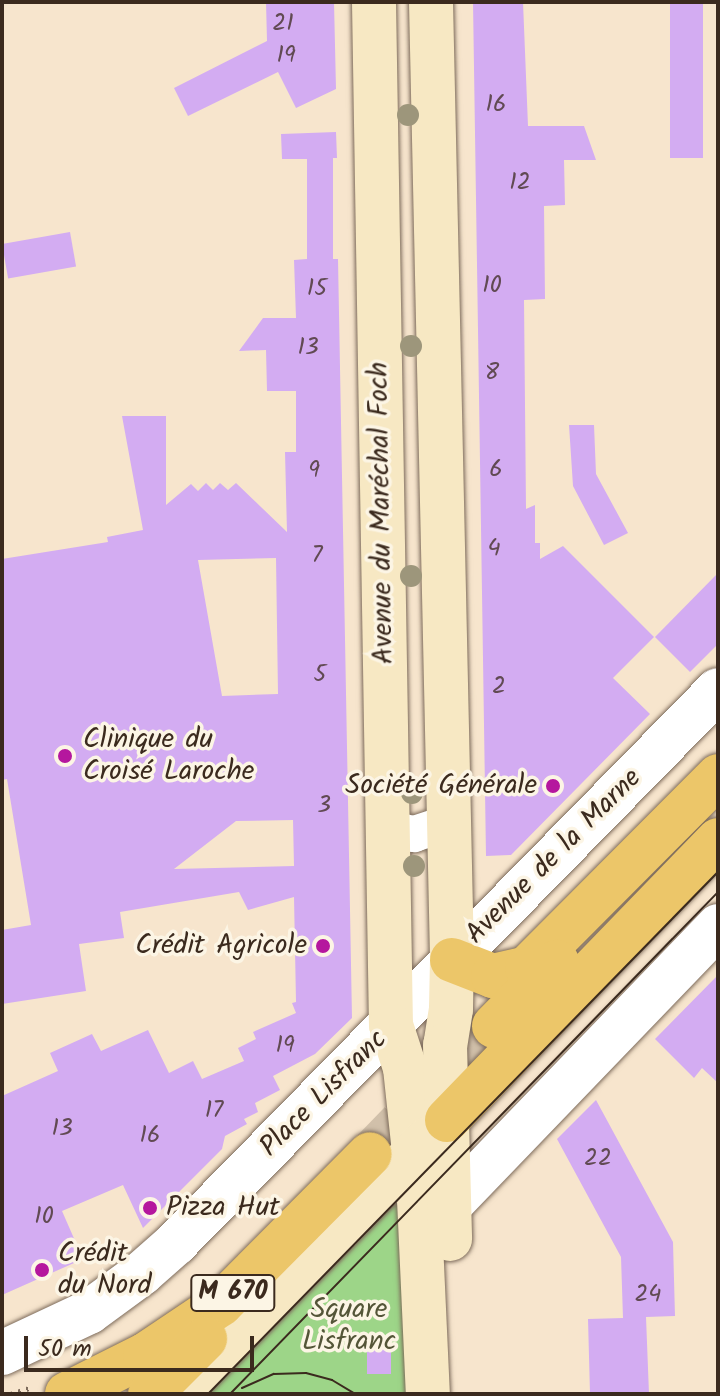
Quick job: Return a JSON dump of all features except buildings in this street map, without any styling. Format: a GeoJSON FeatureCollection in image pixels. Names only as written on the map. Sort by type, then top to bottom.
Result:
{"type":"FeatureCollection","features":[{"type":"Feature","properties":{"kind":"main road","name":"Avenue du Maréchal Foch"},"geometry":{"type":"LineString","coordinates":[[374,2],[391,1025]]}},
{"type":"Feature","properties":{"kind":"main road","name":"Avenue du Maréchal Foch"},"geometry":{"type":"LineString","coordinates":[[431,2],[452,960]]}},
{"type":"Feature","properties":{"kind":"main road"},"geometry":{"type":"LineString","coordinates":[[452,960],[493,976],[527,968],[718,776]]}},
{"type":"Feature","properties":{"kind":"main road"},"geometry":{"type":"LineString","coordinates":[[718,798],[498,1032],[718,821]]}},
{"type":"Feature","properties":{"kind":"main road"},"geometry":{"type":"LineString","coordinates":[[447,1120],[718,840]]}},
{"type":"Feature","properties":{"kind":"main road","name":"Place Lisfranc"},"geometry":{"type":"LineString","coordinates":[[428,1394],[434,1209],[447,1120],[445,1045],[451,1009],[452,960]]}},
{"type":"Feature","properties":{"kind":"main road","name":"Place Lisfranc"},"geometry":{"type":"LineString","coordinates":[[391,1025],[405,1068],[387,1159],[434,1209],[457,1394]]}},
{"type":"Feature","properties":{"kind":"main road","name":"M 670"},"geometry":{"type":"LineString","coordinates":[[67,1394],[145,1355],[221,1304],[387,1159],[447,1120]]}},
{"type":"Feature","properties":{"kind":"main road"},"geometry":{"type":"LineString","coordinates":[[178,1394],[387,1159]]}},
{"type":"Feature","properties":{"kind":"main road","name":"M 670"},"geometry":{"type":"LineString","coordinates":[[150,1394],[387,1159]]}},
{"type":"Feature","properties":{"kind":"street","name":"Avenue de la Marne"},"geometry":{"type":"LineString","coordinates":[[391,1025],[718,690]]}},
{"type":"Feature","properties":{"kind":"street"},"geometry":{"type":"LineString","coordinates":[[387,828],[414,834],[447,823]]}},
{"type":"Feature","properties":{"kind":"street"},"geometry":{"type":"LineString","coordinates":[[434,1209],[718,926]]}},
{"type":"Feature","properties":{"kind":"street","name":"Place Lisfranc"},"geometry":{"type":"LineString","coordinates":[[2,1353],[89,1312],[142,1273],[391,1025]]}},
{"type":"Feature","properties":{"kind":"green space","name":"Square Lisfranc"},"geometry":{"type":"Polygon","coordinates":[[[400,1184],[419,1394],[185,1394],[400,1184]]]}},
{"type":"Feature","properties":{"kind":"tunnel"},"geometry":{"type":"LineString","coordinates":[[370,1154],[494,1026]]}},
{"type":"Feature","properties":{"kind":"tram line"},"geometry":{"type":"LineString","coordinates":[[208,1394],[718,872]]}},
{"type":"Feature","properties":{"kind":"tram line"},"geometry":{"type":"LineString","coordinates":[[230,1394],[718,892]]}},
{"type":"Feature","properties":{"kind":"tram line"},"geometry":{"type":"LineString","coordinates":[[242,1388],[274,1374],[306,1373],[332,1380],[355,1394]]}},
{"type":"Feature","properties":{"kind":"place","name":"Clinique du Croisé Laroche"},"geometry":{"type":"Point","coordinates":[65,756]}},
{"type":"Feature","properties":{"kind":"place","name":"Société Générale"},"geometry":{"type":"Point","coordinates":[553,786]}},
{"type":"Feature","properties":{"kind":"place","name":"Crédit Agricole"},"geometry":{"type":"Point","coordinates":[323,946]}},
{"type":"Feature","properties":{"kind":"place","name":"Pizza Hut"},"geometry":{"type":"Point","coordinates":[150,1208]}},
{"type":"Feature","properties":{"kind":"place","name":"Crédit du Nord"},"geometry":{"type":"Point","coordinates":[42,1270]}}]}
